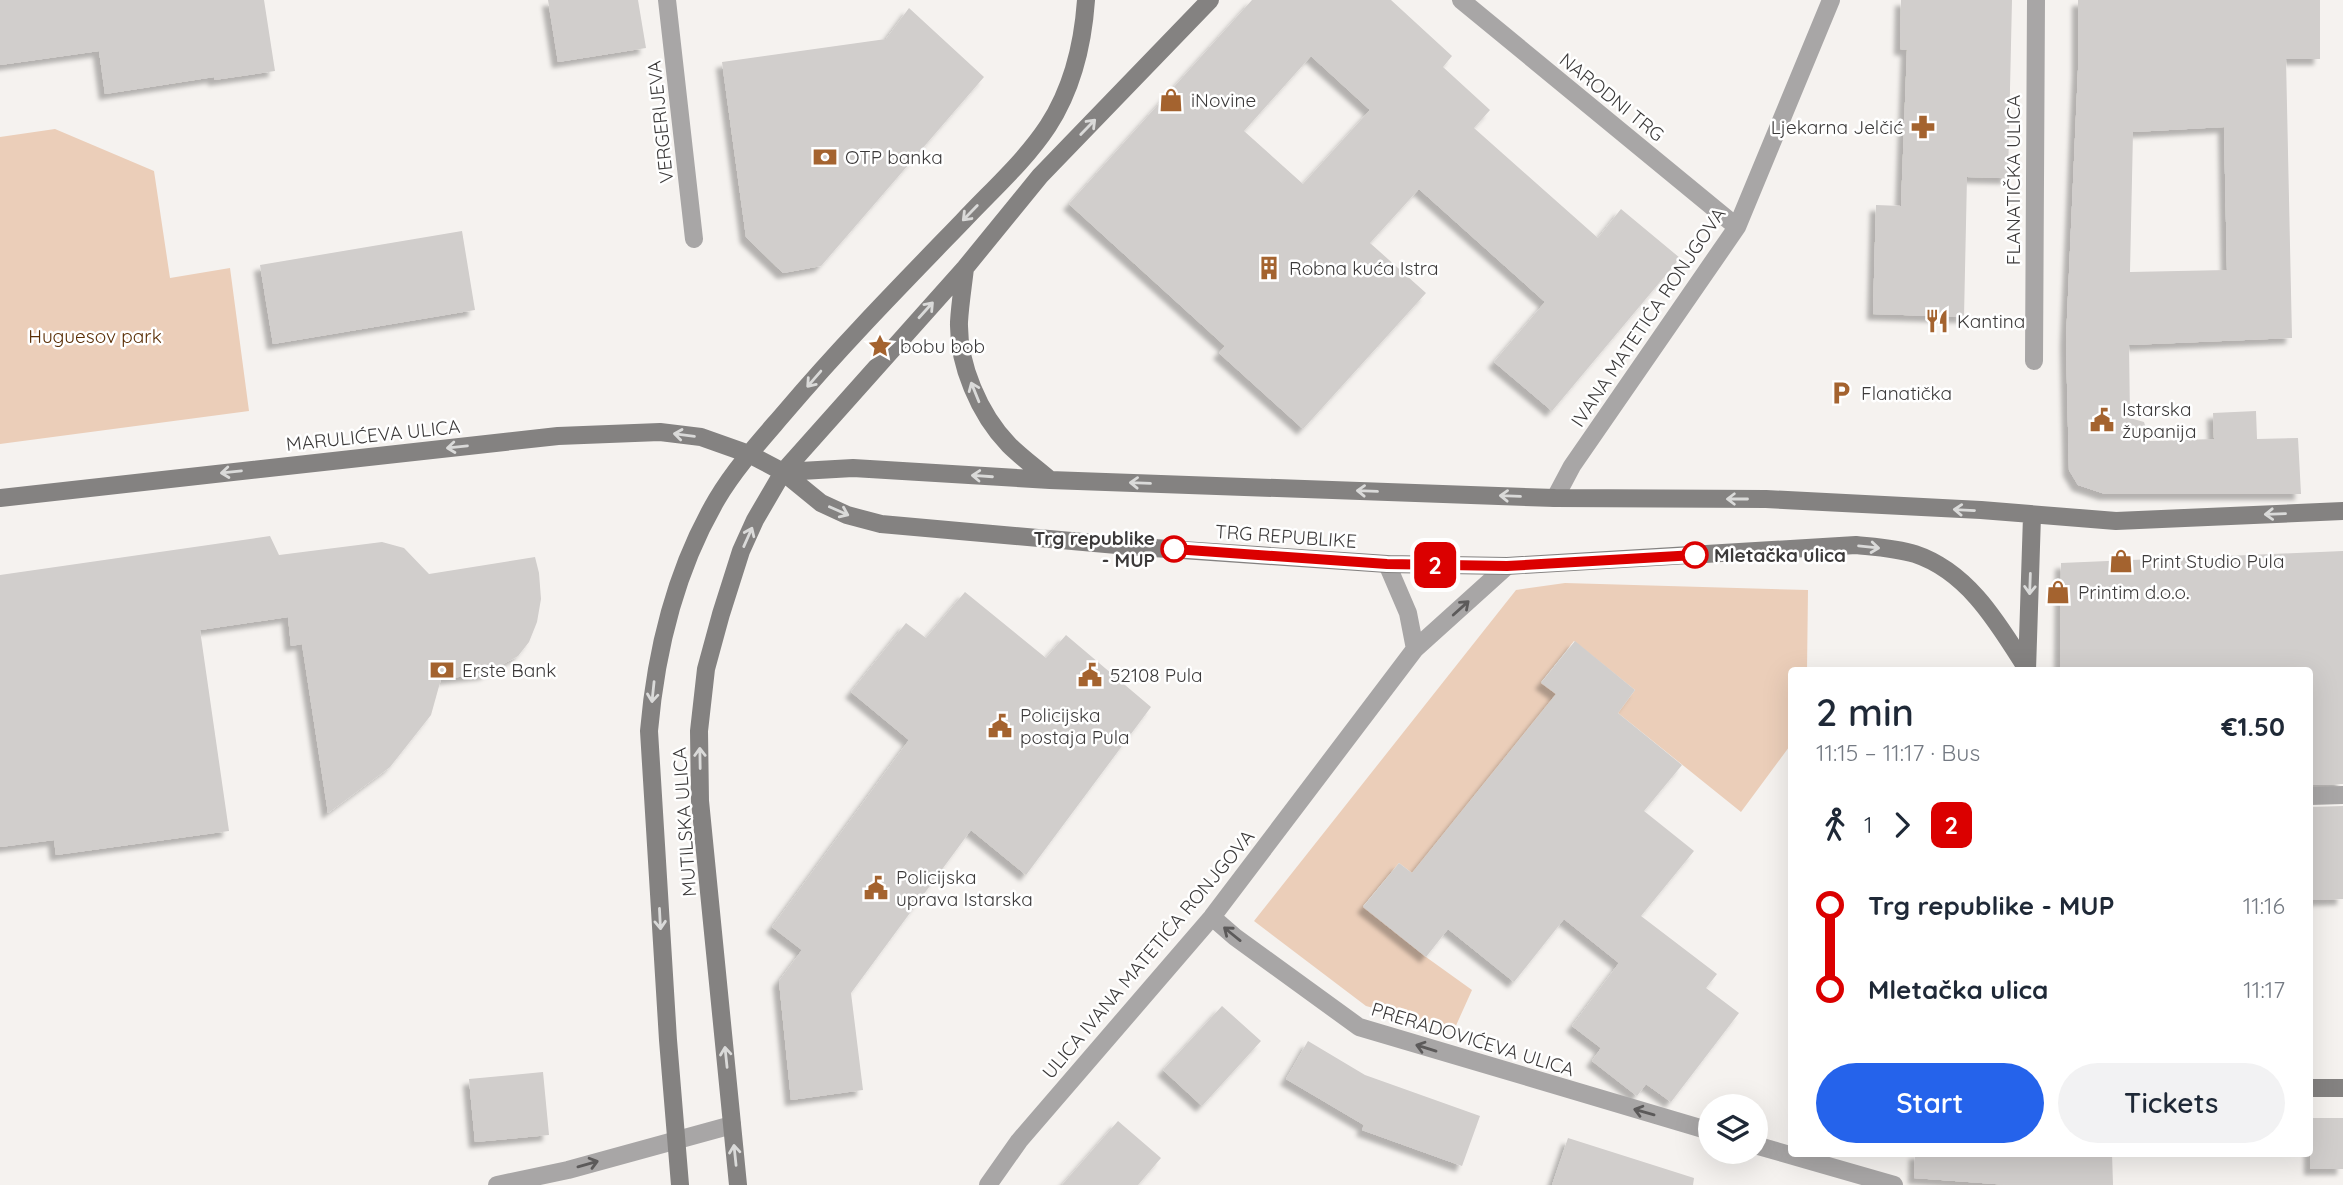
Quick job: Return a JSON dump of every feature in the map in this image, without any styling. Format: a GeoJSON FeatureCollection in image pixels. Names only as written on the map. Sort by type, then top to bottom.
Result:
{"type":"FeatureCollection","features":[{"type":"Feature","properties":{"kind":"main road"},"geometry":{"type":"LineString","coordinates":[[749,454],[832,357],[1017,164],[1048,125],[1072,79],[1086,0]]}},
{"type":"Feature","properties":{"kind":"main road"},"geometry":{"type":"LineString","coordinates":[[783,472],[965,268],[1040,176],[1210,0]]}},
{"type":"Feature","properties":{"kind":"main road"},"geometry":{"type":"LineString","coordinates":[[965,268],[959,323],[962,353],[973,388],[992,425],[1009,445],[1050,480]]}},
{"type":"Feature","properties":{"kind":"main road","name":"MARULIĆEVA ULICA"},"geometry":{"type":"LineString","coordinates":[[0,498],[558,436],[660,432],[701,437],[749,454]]}},
{"type":"Feature","properties":{"kind":"main road","name":"TRG REPUBLIKE"},"geometry":{"type":"LineString","coordinates":[[749,454],[783,472],[821,503],[848,515],[881,524],[1139,547],[1387,564],[1507,566]]}},
{"type":"Feature","properties":{"kind":"main road","name":"MUTILSKA ULICA"},"geometry":{"type":"LineString","coordinates":[[680,1185],[649,731],[653,683],[666,625],[683,569],[719,497],[749,454]]}},
{"type":"Feature","properties":{"kind":"main road"},"geometry":{"type":"LineString","coordinates":[[783,472],[853,468],[1050,480],[1555,498],[1766,499],[2116,521],[2343,511]]}},
{"type":"Feature","properties":{"kind":"main road","name":"MUTILSKA ULICA"},"geometry":{"type":"LineString","coordinates":[[738,1185],[700,801],[699,731],[706,669],[729,585],[755,520],[783,472]]}},
{"type":"Feature","properties":{"kind":"main road"},"geometry":{"type":"LineString","coordinates":[[2027,667],[2032,516]]}},
{"type":"Feature","properties":{"kind":"main road"},"geometry":{"type":"LineString","coordinates":[[1507,566],[1856,545],[1891,549],[1917,555],[1943,569],[1980,599],[2025,667]]}},
{"type":"Feature","properties":{"kind":"main road"},"geometry":{"type":"LineString","coordinates":[[2313,1088],[2343,1088]]}},
{"type":"Feature","properties":{"kind":"street","name":"VERGERIJEVA"},"geometry":{"type":"LineString","coordinates":[[667,0],[694,239]]}},
{"type":"Feature","properties":{"kind":"street","name":"NARODNI TRG"},"geometry":{"type":"LineString","coordinates":[[1461,0],[1737,227]]}},
{"type":"Feature","properties":{"kind":"street","name":"IVANA MATETIĆA RONJGOVA"},"geometry":{"type":"LineString","coordinates":[[1555,498],[1572,466],[1737,227],[1830,0]]}},
{"type":"Feature","properties":{"kind":"street","name":"FLANATIČKA ULICA"},"geometry":{"type":"LineString","coordinates":[[2034,360],[2036,0]]}},
{"type":"Feature","properties":{"kind":"street"},"geometry":{"type":"LineString","coordinates":[[1387,564],[1408,613],[1415,649]]}},
{"type":"Feature","properties":{"kind":"street"},"geometry":{"type":"LineString","coordinates":[[1415,649],[1507,566]]}},
{"type":"Feature","properties":{"kind":"street","name":"ULICA IVANA MATETIĆA RONJGOVA"},"geometry":{"type":"LineString","coordinates":[[989,1185],[1019,1141],[1212,917],[1415,649]]}},
{"type":"Feature","properties":{"kind":"street"},"geometry":{"type":"LineString","coordinates":[[2313,796],[2343,795]]}},
{"type":"Feature","properties":{"kind":"street","name":"PRERADOVIĆEVA ULICA"},"geometry":{"type":"LineString","coordinates":[[1212,917],[1235,937],[1359,1027],[1698,1127]]}},
{"type":"Feature","properties":{"kind":"street"},"geometry":{"type":"LineString","coordinates":[[498,1185],[568,1170],[732,1125]]}},
{"type":"Feature","properties":{"kind":"street"},"geometry":{"type":"LineString","coordinates":[[1768,1148],[1788,1154]]}},
{"type":"Feature","properties":{"kind":"street"},"geometry":{"type":"LineString","coordinates":[[1799,1157],[1894,1185]]}},
{"type":"Feature","properties":{"kind":"green space","name":"Huguesov park"},"geometry":{"type":"Polygon","coordinates":[[[55,129],[154,171],[170,278],[230,268],[249,411],[0,444],[0,137],[55,129]]]}},
{"type":"Feature","properties":{"kind":"green space"},"geometry":{"type":"Polygon","coordinates":[[[1565,583],[1808,590],[1807,667],[1788,667],[1788,748],[1741,812],[1618,713],[1635,690],[1574,641],[1541,682],[1556,694],[1412,873],[1399,863],[1363,906],[1472,990],[1454,1030],[1366,1006],[1254,921],[1516,590],[1565,583]]]}},
{"type":"Feature","properties":{"kind":"building"},"geometry":{"type":"Polygon","coordinates":[[[0,0],[264,0],[275,71],[214,80],[214,77],[105,94],[99,51],[0,65],[0,0]]]}},
{"type":"Feature","properties":{"kind":"building"},"geometry":{"type":"Polygon","coordinates":[[[548,0],[638,0],[646,48],[558,62],[548,0]]]}},
{"type":"Feature","properties":{"kind":"building"},"geometry":{"type":"Polygon","coordinates":[[[1252,0],[1391,0],[1452,56],[1443,67],[1490,110],[1474,128],[1598,238],[1621,209],[1680,258],[1552,411],[1494,362],[1545,302],[1419,189],[1370,243],[1426,293],[1303,429],[1219,353],[1225,346],[1069,204],[1252,0]],[[1311,56],[1244,131],[1303,184],[1370,110],[1311,56]]]}},
{"type":"Feature","properties":{"kind":"building"},"geometry":{"type":"Polygon","coordinates":[[[1901,0],[2012,0],[2008,178],[1967,177],[1964,317],[1873,314],[1876,205],[1901,206],[1907,50],[1900,49],[1901,0]]]}},
{"type":"Feature","properties":{"kind":"building"},"geometry":{"type":"Polygon","coordinates":[[[2078,0],[2320,0],[2320,59],[2286,59],[2292,338],[2129,345],[2130,418],[2144,422],[2150,441],[2214,439],[2213,413],[2256,411],[2257,439],[2298,438],[2301,494],[2105,494],[2078,485],[2069,470],[2066,341],[2078,70],[2078,0]],[[2224,127],[2133,132],[2130,272],[2227,270],[2224,127]]]}},
{"type":"Feature","properties":{"kind":"building","name":"OTP banka"},"geometry":{"type":"Polygon","coordinates":[[[909,8],[984,77],[821,266],[783,273],[746,237],[722,62],[886,39],[909,8]]]}},
{"type":"Feature","properties":{"kind":"building"},"geometry":{"type":"Polygon","coordinates":[[[462,231],[475,310],[273,344],[260,265],[462,231]]]}},
{"type":"Feature","properties":{"kind":"building"},"geometry":{"type":"Polygon","coordinates":[[[270,536],[279,555],[382,542],[404,548],[429,574],[535,557],[541,599],[537,622],[529,642],[518,656],[485,674],[441,679],[431,715],[390,767],[328,813],[302,644],[291,646],[288,617],[200,630],[229,831],[56,855],[54,840],[0,847],[0,575],[270,536]]]}},
{"type":"Feature","properties":{"kind":"building"},"geometry":{"type":"Polygon","coordinates":[[[2343,551],[2343,784],[2313,785],[2313,667],[2060,667],[2061,563],[2343,551]]]}},
{"type":"Feature","properties":{"kind":"building"},"geometry":{"type":"Polygon","coordinates":[[[965,592],[1046,658],[1066,635],[1151,707],[1026,875],[971,830],[851,993],[863,1090],[791,1100],[779,981],[802,950],[772,927],[909,740],[851,692],[906,623],[926,638],[965,592]]]}},
{"type":"Feature","properties":{"kind":"building"},"geometry":{"type":"Polygon","coordinates":[[[1575,641],[1635,690],[1618,713],[1682,765],[1644,811],[1694,851],[1641,916],[1717,974],[1706,988],[1739,1013],[1671,1102],[1646,1084],[1637,1096],[1592,1061],[1601,1048],[1572,1026],[1619,963],[1564,919],[1514,982],[1448,929],[1426,957],[1363,907],[1399,863],[1412,873],[1556,694],[1541,683],[1575,641]]]}},
{"type":"Feature","properties":{"kind":"building"},"geometry":{"type":"Polygon","coordinates":[[[2343,806],[2343,899],[2313,900],[2313,807],[2343,806]]]}},
{"type":"Feature","properties":{"kind":"building"},"geometry":{"type":"Polygon","coordinates":[[[1222,1006],[1261,1041],[1202,1106],[1163,1070],[1222,1006]]]}},
{"type":"Feature","properties":{"kind":"building"},"geometry":{"type":"Polygon","coordinates":[[[1308,1041],[1365,1075],[1480,1116],[1462,1166],[1362,1130],[1364,1125],[1286,1079],[1308,1041]]]}},
{"type":"Feature","properties":{"kind":"building"},"geometry":{"type":"Polygon","coordinates":[[[543,1072],[549,1135],[475,1142],[469,1079],[543,1072]]]}},
{"type":"Feature","properties":{"kind":"building"},"geometry":{"type":"Polygon","coordinates":[[[2313,1118],[2343,1118],[2343,1169],[2310,1169],[2310,1157],[2313,1157],[2313,1118]]]}},
{"type":"Feature","properties":{"kind":"building"},"geometry":{"type":"Polygon","coordinates":[[[1118,1121],[1161,1158],[1138,1185],[1062,1185],[1118,1121]]]}},
{"type":"Feature","properties":{"kind":"building"},"geometry":{"type":"Polygon","coordinates":[[[1568,1138],[1694,1178],[1693,1185],[1552,1185],[1568,1138]]]}},
{"type":"Feature","properties":{"kind":"building"},"geometry":{"type":"Polygon","coordinates":[[[1915,1157],[2112,1157],[2113,1185],[2009,1185],[1914,1178],[1915,1157]]]}},
{"type":"Feature","properties":{"kind":"bus line","name":"2"},"geometry":{"type":"LineString","coordinates":[[1174,549],[1387,564],[1507,566],[1695,555]]}},
{"type":"Feature","properties":{"kind":"place","name":"iNovine"},"geometry":{"type":"Point","coordinates":[1171,100]}},
{"type":"Feature","properties":{"kind":"place","name":"Ljekarna Jelčić"},"geometry":{"type":"Point","coordinates":[1923,127]}},
{"type":"Feature","properties":{"kind":"place","name":"OTP banka"},"geometry":{"type":"Point","coordinates":[825,157]}},
{"type":"Feature","properties":{"kind":"place","name":"Robna kuća Istra"},"geometry":{"type":"Point","coordinates":[1269,268]}},
{"type":"Feature","properties":{"kind":"place","name":"Kantina"},"geometry":{"type":"Point","coordinates":[1937,321]}},
{"type":"Feature","properties":{"kind":"place","name":"bobu bob"},"geometry":{"type":"Point","coordinates":[880,346]}},
{"type":"Feature","properties":{"kind":"place","name":"Flanatička"},"geometry":{"type":"Point","coordinates":[1841,393]}},
{"type":"Feature","properties":{"kind":"place","name":"Istarska županija"},"geometry":{"type":"Point","coordinates":[2102,420]}},
{"type":"Feature","properties":{"kind":"place","name":"Trg republike - MUP"},"geometry":{"type":"Point","coordinates":[1174,549]}},
{"type":"Feature","properties":{"kind":"place","name":"Mletačka ulica"},"geometry":{"type":"Point","coordinates":[1695,555]}},
{"type":"Feature","properties":{"kind":"place","name":"Print Studio Pula"},"geometry":{"type":"Point","coordinates":[2121,561]}},
{"type":"Feature","properties":{"kind":"place","name":"Printim d.o.o."},"geometry":{"type":"Point","coordinates":[2058,592]}},
{"type":"Feature","properties":{"kind":"place","name":"Erste Bank"},"geometry":{"type":"Point","coordinates":[442,670]}},
{"type":"Feature","properties":{"kind":"place","name":"52108 Pula"},"geometry":{"type":"Point","coordinates":[1090,675]}},
{"type":"Feature","properties":{"kind":"place","name":"Policijska postaja Pula"},"geometry":{"type":"Point","coordinates":[1000,726]}},
{"type":"Feature","properties":{"kind":"place","name":"Policijska uprava Istarska"},"geometry":{"type":"Point","coordinates":[876,888]}}]}
